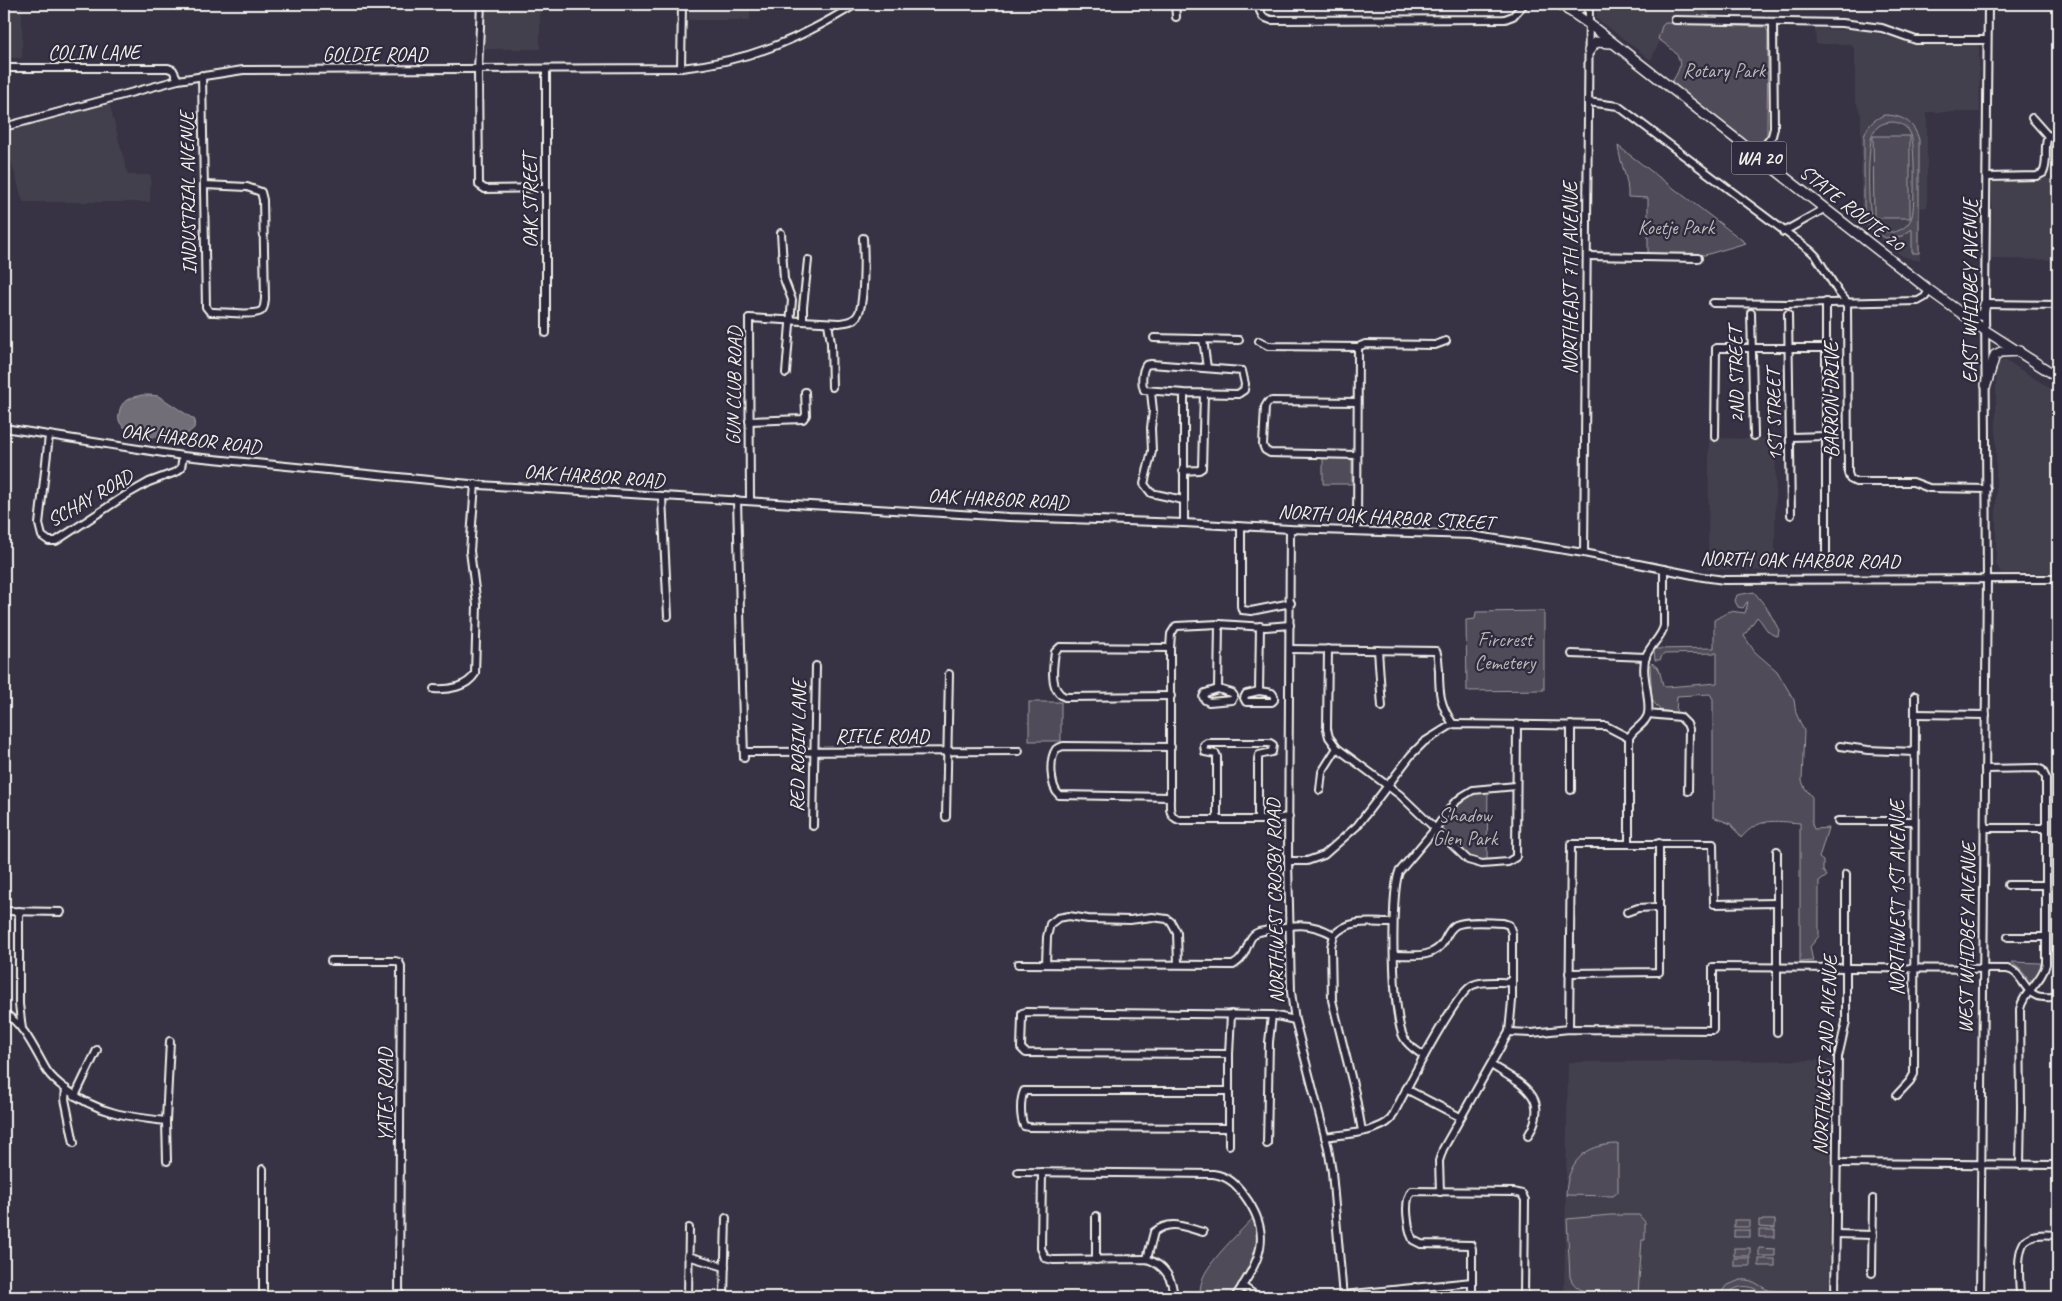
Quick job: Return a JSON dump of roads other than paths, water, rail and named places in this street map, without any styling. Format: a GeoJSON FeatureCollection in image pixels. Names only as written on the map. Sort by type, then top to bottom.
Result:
{"type":"FeatureCollection","features":[{"type":"Feature","properties":{"kind":"main road","name":"STATE ROUTE 20"},"geometry":{"type":"LineString","coordinates":[[1560,4],[1589,24],[1929,290],[1986,331],[2058,377]]}},
{"type":"Feature","properties":{"kind":"main road"},"geometry":{"type":"LineString","coordinates":[[1568,10],[1578,9],[1588,4]]}},
{"type":"Feature","properties":{"kind":"main road"},"geometry":{"type":"LineString","coordinates":[[1589,51],[1593,43],[1613,43]]}},
{"type":"Feature","properties":{"kind":"main road"},"geometry":{"type":"LineString","coordinates":[[1969,318],[1982,314],[1986,304]]}},
{"type":"Feature","properties":{"kind":"main road"},"geometry":{"type":"LineString","coordinates":[[1986,385],[1995,355],[2001,352],[2019,352]]}},
{"type":"Feature","properties":{"kind":"street"},"geometry":{"type":"LineString","coordinates":[[481,4],[478,70],[478,182],[480,188],[546,188]]}},
{"type":"Feature","properties":{"kind":"street"},"geometry":{"type":"LineString","coordinates":[[681,68],[682,4]]}},
{"type":"Feature","properties":{"kind":"street","name":"GOLDIE ROAD"},"geometry":{"type":"LineString","coordinates":[[4,127],[178,80],[202,75],[255,70],[681,68],[723,63],[752,55],[805,34],[856,4]]}},
{"type":"Feature","properties":{"kind":"street"},"geometry":{"type":"LineString","coordinates":[[1175,4],[1176,17]]}},
{"type":"Feature","properties":{"kind":"street"},"geometry":{"type":"LineString","coordinates":[[1260,4],[1260,11],[1263,17],[1272,20],[1505,19],[1513,16],[1524,4]]}},
{"type":"Feature","properties":{"kind":"street","name":"NORTHEAST 7TH AVENUE"},"geometry":{"type":"LineString","coordinates":[[1584,553],[1588,4]]}},
{"type":"Feature","properties":{"kind":"street","name":"EAST WHIDBEY AVENUE"},"geometry":{"type":"LineString","coordinates":[[1987,578],[1986,177],[1988,4]]}},
{"type":"Feature","properties":{"kind":"street"},"geometry":{"type":"LineString","coordinates":[[1675,20],[1844,23],[1882,28],[1916,40],[1987,40]]}},
{"type":"Feature","properties":{"kind":"street"},"geometry":{"type":"LineString","coordinates":[[1757,156],[1772,136],[1774,128],[1773,23]]}},
{"type":"Feature","properties":{"kind":"street","name":"COLIN LANE"},"geometry":{"type":"LineString","coordinates":[[4,68],[168,68],[174,70],[178,80]]}},
{"type":"Feature","properties":{"kind":"street","name":"OAK STREET"},"geometry":{"type":"LineString","coordinates":[[546,70],[546,333]]}},
{"type":"Feature","properties":{"kind":"street","name":"INDUSTRIAL AVENUE"},"geometry":{"type":"LineString","coordinates":[[202,75],[206,302],[208,309],[214,312],[254,313],[263,309],[263,200],[261,192],[254,188],[204,185]]}},
{"type":"Feature","properties":{"kind":"street"},"geometry":{"type":"LineString","coordinates":[[1588,102],[1618,106],[1816,256],[1839,293],[1847,302]]}},
{"type":"Feature","properties":{"kind":"street"},"geometry":{"type":"LineString","coordinates":[[1986,177],[2037,176],[2043,173],[2046,167],[2048,136],[2032,118]]}},
{"type":"Feature","properties":{"kind":"street"},"geometry":{"type":"LineString","coordinates":[[2048,136],[2058,134]]}},
{"type":"Feature","properties":{"kind":"street"},"geometry":{"type":"LineString","coordinates":[[1783,232],[1824,209]]}},
{"type":"Feature","properties":{"kind":"street"},"geometry":{"type":"LineString","coordinates":[[781,233],[784,279],[792,300],[786,373]]}},
{"type":"Feature","properties":{"kind":"street","name":"GUN CLUB ROAD"},"geometry":{"type":"LineString","coordinates":[[750,501],[749,318],[850,322],[858,315],[861,309],[864,270],[863,238]]}},
{"type":"Feature","properties":{"kind":"street"},"geometry":{"type":"LineString","coordinates":[[1587,256],[1698,258]]}},
{"type":"Feature","properties":{"kind":"street"},"geometry":{"type":"LineString","coordinates":[[803,321],[802,307],[808,260]]}},
{"type":"Feature","properties":{"kind":"street"},"geometry":{"type":"LineString","coordinates":[[1713,303],[1918,301],[1925,297],[1929,290]]}},
{"type":"Feature","properties":{"kind":"street"},"geometry":{"type":"LineString","coordinates":[[1826,302],[1826,567]]}},
{"type":"Feature","properties":{"kind":"street","name":"BARRON DRIVE"},"geometry":{"type":"LineString","coordinates":[[1847,302],[1848,473],[1850,479],[1856,482],[1913,482],[1929,488],[1987,489]]}},
{"type":"Feature","properties":{"kind":"street"},"geometry":{"type":"LineString","coordinates":[[1986,304],[2058,304]]}},
{"type":"Feature","properties":{"kind":"street","name":"2ND STREET"},"geometry":{"type":"LineString","coordinates":[[1751,313],[1754,436]]}},
{"type":"Feature","properties":{"kind":"street","name":"1ST STREET"},"geometry":{"type":"LineString","coordinates":[[1788,314],[1791,515]]}},
{"type":"Feature","properties":{"kind":"street"},"geometry":{"type":"LineString","coordinates":[[828,322],[831,343],[832,387]]}},
{"type":"Feature","properties":{"kind":"street"},"geometry":{"type":"LineString","coordinates":[[1154,338],[1239,340]]}},
{"type":"Feature","properties":{"kind":"street"},"geometry":{"type":"LineString","coordinates":[[1202,339],[1207,368]]}},
{"type":"Feature","properties":{"kind":"street"},"geometry":{"type":"LineString","coordinates":[[1259,341],[1268,346],[1358,347],[1365,344],[1435,345],[1446,341]]}},
{"type":"Feature","properties":{"kind":"street"},"geometry":{"type":"LineString","coordinates":[[1357,531],[1358,347]]}},
{"type":"Feature","properties":{"kind":"street"},"geometry":{"type":"LineString","coordinates":[[1715,437],[1716,348],[1826,348]]}},
{"type":"Feature","properties":{"kind":"street"},"geometry":{"type":"LineString","coordinates":[[1146,365],[1242,370],[1245,384],[1244,390],[1238,394],[1151,392],[1144,390],[1142,386],[1146,365]]}},
{"type":"Feature","properties":{"kind":"street"},"geometry":{"type":"LineString","coordinates":[[749,421],[804,419],[806,415],[805,392]]}},
{"type":"Feature","properties":{"kind":"street"},"geometry":{"type":"LineString","coordinates":[[1151,392],[1153,411],[1151,428],[1152,451],[1144,484],[1151,493],[1183,500]]}},
{"type":"Feature","properties":{"kind":"street"},"geometry":{"type":"LineString","coordinates":[[1184,393],[1184,523]]}},
{"type":"Feature","properties":{"kind":"street"},"geometry":{"type":"LineString","coordinates":[[1183,472],[1202,468],[1204,393]]}},
{"type":"Feature","properties":{"kind":"street"},"geometry":{"type":"LineString","coordinates":[[1357,402],[1268,402],[1265,407],[1263,445],[1265,450],[1270,453],[1357,454]]}},
{"type":"Feature","properties":{"kind":"street","name":"OAK HARBOR ROAD"},"geometry":{"type":"LineString","coordinates":[[4,428],[183,456],[475,484],[1001,517],[1184,523]]}},
{"type":"Feature","properties":{"kind":"street","name":"SCHAY ROAD"},"geometry":{"type":"LineString","coordinates":[[49,436],[39,524],[42,536],[49,541],[56,541],[140,487],[176,472],[181,468],[183,456]]}},
{"type":"Feature","properties":{"kind":"street"},"geometry":{"type":"LineString","coordinates":[[1791,436],[1826,436]]}},
{"type":"Feature","properties":{"kind":"street"},"geometry":{"type":"LineString","coordinates":[[434,689],[445,690],[466,683],[472,680],[475,674],[477,605],[470,551],[475,484]]}},
{"type":"Feature","properties":{"kind":"street"},"geometry":{"type":"LineString","coordinates":[[662,497],[668,616]]}},
{"type":"Feature","properties":{"kind":"street","name":"RIFLE ROAD"},"geometry":{"type":"LineString","coordinates":[[737,500],[744,755],[815,752],[1019,751]]}},
{"type":"Feature","properties":{"kind":"street","name":"NORTH OAK HARBOR STREET"},"geometry":{"type":"LineString","coordinates":[[1184,523],[1290,529],[1471,534],[1584,553]]}},
{"type":"Feature","properties":{"kind":"street"},"geometry":{"type":"LineString","coordinates":[[1241,527],[1242,610],[1251,611],[1291,603]]}},
{"type":"Feature","properties":{"kind":"street","name":"NORTHWEST CROSBY ROAD"},"geometry":{"type":"LineString","coordinates":[[1290,529],[1288,861],[1291,992],[1295,1020],[1332,1172],[1343,1296]]}},
{"type":"Feature","properties":{"kind":"street","name":"NORTH OAK HARBOR ROAD"},"geometry":{"type":"LineString","coordinates":[[1584,553],[1724,580],[2058,579]]}},
{"type":"Feature","properties":{"kind":"street"},"geometry":{"type":"LineString","coordinates":[[1629,843],[1629,738],[1631,733],[1644,723],[1648,714],[1646,656],[1662,633],[1664,626],[1664,569]]}},
{"type":"Feature","properties":{"kind":"street","name":"WEST WHIDBEY AVENUE"},"geometry":{"type":"LineString","coordinates":[[1980,1297],[1987,578]]}},
{"type":"Feature","properties":{"kind":"street"},"geometry":{"type":"LineString","coordinates":[[1289,817],[1258,820],[1179,820],[1174,818],[1171,813],[1170,797],[1170,648],[1172,630],[1176,626],[1219,624],[1290,625]]}},
{"type":"Feature","properties":{"kind":"street"},"geometry":{"type":"LineString","coordinates":[[1218,689],[1219,624]]}},
{"type":"Feature","properties":{"kind":"street"},"geometry":{"type":"LineString","coordinates":[[1259,691],[1260,626]]}},
{"type":"Feature","properties":{"kind":"street"},"geometry":{"type":"LineString","coordinates":[[1170,648],[1060,647],[1055,652],[1054,686],[1060,696],[1065,697],[1171,696]]}},
{"type":"Feature","properties":{"kind":"street"},"geometry":{"type":"LineString","coordinates":[[1290,649],[1436,650],[1440,700],[1442,707],[1453,724]]}},
{"type":"Feature","properties":{"kind":"street"},"geometry":{"type":"LineString","coordinates":[[1328,649],[1327,729],[1329,737],[1336,748],[1387,785],[1436,828],[1468,860],[1482,864],[1512,860],[1516,857],[1517,724]]}},
{"type":"Feature","properties":{"kind":"street"},"geometry":{"type":"LineString","coordinates":[[1378,650],[1382,707]]}},
{"type":"Feature","properties":{"kind":"street"},"geometry":{"type":"LineString","coordinates":[[1572,654],[1646,656]]}},
{"type":"Feature","properties":{"kind":"street","name":"RED ROBIN LANE"},"geometry":{"type":"LineString","coordinates":[[813,826],[816,666]]}},
{"type":"Feature","properties":{"kind":"street"},"geometry":{"type":"LineString","coordinates":[[946,817],[949,674]]}},
{"type":"Feature","properties":{"kind":"street","name":"NORTHWEST 1ST AVENUE"},"geometry":{"type":"LineString","coordinates":[[1897,1095],[1914,1074],[1915,696]]}},
{"type":"Feature","properties":{"kind":"street"},"geometry":{"type":"LineString","coordinates":[[1648,714],[1680,716],[1687,724],[1689,729],[1688,791]]}},
{"type":"Feature","properties":{"kind":"street"},"geometry":{"type":"LineString","coordinates":[[1915,714],[1986,715]]}},
{"type":"Feature","properties":{"kind":"street"},"geometry":{"type":"LineString","coordinates":[[1288,861],[1307,861],[1324,856],[1357,826],[1411,754],[1424,742],[1453,724],[1606,726],[1629,738]]}},
{"type":"Feature","properties":{"kind":"street"},"geometry":{"type":"LineString","coordinates":[[1571,725],[1571,790]]}},
{"type":"Feature","properties":{"kind":"street"},"geometry":{"type":"LineString","coordinates":[[1217,820],[1217,757],[1216,754],[1205,752],[1204,745],[1207,743],[1270,743],[1273,746],[1272,752],[1259,755],[1258,759],[1258,820]]}},
{"type":"Feature","properties":{"kind":"street"},"geometry":{"type":"LineString","coordinates":[[1170,797],[1063,796],[1054,790],[1053,766],[1054,752],[1063,746],[1171,748]]}},
{"type":"Feature","properties":{"kind":"street"},"geometry":{"type":"LineString","coordinates":[[1840,746],[1868,750],[1914,752]]}},
{"type":"Feature","properties":{"kind":"street"},"geometry":{"type":"LineString","coordinates":[[1320,790],[1322,772],[1336,748]]}},
{"type":"Feature","properties":{"kind":"street"},"geometry":{"type":"LineString","coordinates":[[1985,769],[2040,769],[2046,778],[2044,971],[2023,999],[2020,1009],[2020,1166]]}},
{"type":"Feature","properties":{"kind":"street"},"geometry":{"type":"LineString","coordinates":[[1424,1056],[1406,1041],[1401,1030],[1394,975],[1395,955],[1392,923],[1394,889],[1399,872],[1436,828],[1442,817],[1454,803],[1473,790],[1516,786]]}},
{"type":"Feature","properties":{"kind":"street"},"geometry":{"type":"LineString","coordinates":[[1838,821],[1914,821]]}},
{"type":"Feature","properties":{"kind":"street"},"geometry":{"type":"LineString","coordinates":[[1985,828],[2046,828]]}},
{"type":"Feature","properties":{"kind":"street"},"geometry":{"type":"LineString","coordinates":[[1569,973],[1659,972],[1659,843]]}},
{"type":"Feature","properties":{"kind":"street"},"geometry":{"type":"LineString","coordinates":[[1569,1029],[1572,844],[1713,844],[1714,904],[1776,903]]}},
{"type":"Feature","properties":{"kind":"street"},"geometry":{"type":"LineString","coordinates":[[1777,851],[1777,1032]]}},
{"type":"Feature","properties":{"kind":"street","name":"NORTHWEST 2ND AVENUE"},"geometry":{"type":"LineString","coordinates":[[1835,1297],[1838,1057],[1846,1027],[1846,874]]}},
{"type":"Feature","properties":{"kind":"street"},"geometry":{"type":"LineString","coordinates":[[2008,885],[2045,884]]}},
{"type":"Feature","properties":{"kind":"street"},"geometry":{"type":"LineString","coordinates":[[1627,912],[1638,908],[1659,907]]}},
{"type":"Feature","properties":{"kind":"street"},"geometry":{"type":"LineString","coordinates":[[4,911],[61,912]]}},
{"type":"Feature","properties":{"kind":"street"},"geometry":{"type":"LineString","coordinates":[[19,911],[19,1004],[22,1029]]}},
{"type":"Feature","properties":{"kind":"street"},"geometry":{"type":"LineString","coordinates":[[1046,964],[1047,936],[1050,924],[1058,918],[1069,916],[1088,919],[1130,920],[1152,917],[1167,919],[1171,922],[1177,933],[1178,964]]}},
{"type":"Feature","properties":{"kind":"street"},"geometry":{"type":"LineString","coordinates":[[1362,1131],[1332,1000],[1331,947],[1334,935],[1340,928],[1355,923],[1392,923]]}},
{"type":"Feature","properties":{"kind":"street"},"geometry":{"type":"LineString","coordinates":[[1395,955],[1421,955],[1436,951],[1450,930],[1464,924],[1503,923],[1509,926],[1512,933],[1512,1002],[1509,1032],[1440,1156],[1440,1192]]}},
{"type":"Feature","properties":{"kind":"street"},"geometry":{"type":"LineString","coordinates":[[1018,964],[1234,964],[1244,955],[1248,943],[1255,933],[1290,925],[1307,924],[1334,935]]}},
{"type":"Feature","properties":{"kind":"street"},"geometry":{"type":"LineString","coordinates":[[2008,937],[2045,937]]}},
{"type":"Feature","properties":{"kind":"street","name":"YATES ROAD"},"geometry":{"type":"LineString","coordinates":[[331,962],[395,961],[399,962],[401,966],[399,1297]]}},
{"type":"Feature","properties":{"kind":"street"},"geometry":{"type":"LineString","coordinates":[[1509,1032],[1532,1033],[1569,1029],[1713,1030],[1714,968],[1846,967],[2014,970],[2030,992],[2041,997],[2058,997]]}},
{"type":"Feature","properties":{"kind":"street"},"geometry":{"type":"LineString","coordinates":[[1325,1137],[1374,1129],[1386,1124],[1424,1056],[1462,994],[1469,987],[1479,983],[1511,982]]}},
{"type":"Feature","properties":{"kind":"street"},"geometry":{"type":"LineString","coordinates":[[4,1013],[22,1029],[48,1073],[76,1096],[96,1108],[117,1115],[166,1120]]}},
{"type":"Feature","properties":{"kind":"street"},"geometry":{"type":"LineString","coordinates":[[1228,1054],[1026,1053],[1021,1048],[1022,1013],[1272,1015],[1295,1020]]}},
{"type":"Feature","properties":{"kind":"street"},"geometry":{"type":"LineString","coordinates":[[1229,1145],[1228,1054],[1231,1014]]}},
{"type":"Feature","properties":{"kind":"street"},"geometry":{"type":"LineString","coordinates":[[1267,1144],[1269,1042],[1272,1015]]}},
{"type":"Feature","properties":{"kind":"street"},"geometry":{"type":"LineString","coordinates":[[167,1161],[166,1120],[170,1041]]}},
{"type":"Feature","properties":{"kind":"street"},"geometry":{"type":"LineString","coordinates":[[76,1096],[98,1050]]}},
{"type":"Feature","properties":{"kind":"street"},"geometry":{"type":"LineString","coordinates":[[1491,1065],[1527,1088],[1534,1098],[1537,1112],[1536,1119],[1528,1136]]}},
{"type":"Feature","properties":{"kind":"street"},"geometry":{"type":"LineString","coordinates":[[66,1089],[65,1099],[74,1143]]}},
{"type":"Feature","properties":{"kind":"street"},"geometry":{"type":"LineString","coordinates":[[1406,1089],[1460,1117]]}},
{"type":"Feature","properties":{"kind":"street"},"geometry":{"type":"LineString","coordinates":[[1228,1091],[1024,1091],[1022,1122],[1024,1126],[1029,1127],[1229,1128]]}},
{"type":"Feature","properties":{"kind":"street"},"geometry":{"type":"LineString","coordinates":[[1837,1163],[2058,1165]]}},
{"type":"Feature","properties":{"kind":"street"},"geometry":{"type":"LineString","coordinates":[[263,1169],[263,1297]]}},
{"type":"Feature","properties":{"kind":"street"},"geometry":{"type":"LineString","coordinates":[[1018,1172],[1213,1174],[1229,1179],[1238,1186],[1258,1215],[1262,1234],[1258,1256],[1235,1297]]}},
{"type":"Feature","properties":{"kind":"street"},"geometry":{"type":"LineString","coordinates":[[1042,1172],[1043,1254],[1048,1259],[1147,1259],[1154,1262],[1168,1275],[1172,1283],[1173,1297]]}},
{"type":"Feature","properties":{"kind":"street"},"geometry":{"type":"LineString","coordinates":[[1472,1297],[1471,1245],[1421,1244],[1413,1240],[1410,1235],[1407,1204],[1412,1191],[1514,1192],[1522,1194],[1525,1200],[1524,1297]]}},
{"type":"Feature","properties":{"kind":"street"},"geometry":{"type":"LineString","coordinates":[[1872,1274],[1873,1199]]}},
{"type":"Feature","properties":{"kind":"street"},"geometry":{"type":"LineString","coordinates":[[1096,1216],[1096,1260]]}},
{"type":"Feature","properties":{"kind":"street"},"geometry":{"type":"LineString","coordinates":[[724,1297],[726,1218]]}},
{"type":"Feature","properties":{"kind":"street"},"geometry":{"type":"LineString","coordinates":[[1147,1259],[1154,1232],[1160,1228],[1173,1224],[1203,1232]]}},
{"type":"Feature","properties":{"kind":"street"},"geometry":{"type":"LineString","coordinates":[[688,1297],[689,1228]]}},
{"type":"Feature","properties":{"kind":"street"},"geometry":{"type":"LineString","coordinates":[[1836,1234],[1873,1235]]}},
{"type":"Feature","properties":{"kind":"street"},"geometry":{"type":"LineString","coordinates":[[2020,1297],[2020,1254],[2022,1244],[2031,1236],[2058,1235]]}},
{"type":"Feature","properties":{"kind":"street"},"geometry":{"type":"LineString","coordinates":[[688,1256],[725,1267]]}},
{"type":"Feature","properties":{"kind":"street"},"geometry":{"type":"LineString","coordinates":[[1343,1296],[1472,1282]]}},
{"type":"Feature","properties":{"kind":"street"},"geometry":{"type":"LineString","coordinates":[[1242,1286],[1258,1297]]}},
{"type":"Feature","properties":{"kind":"street"},"geometry":{"type":"LineString","coordinates":[[1415,1287],[1416,1297]]}},
{"type":"Feature","properties":{"kind":"park label","name":"Rotary Park"},"geometry":{"type":"Point","coordinates":[1724,70]}},
{"type":"Feature","properties":{"kind":"park label","name":"Koetje Park"},"geometry":{"type":"Point","coordinates":[1676,227]}},
{"type":"Feature","properties":{"kind":"park label","name":"Fircrest Cemetery"},"geometry":{"type":"Point","coordinates":[1505,650]}},
{"type":"Feature","properties":{"kind":"park label","name":"Shadow Glen Park"},"geometry":{"type":"Point","coordinates":[1465,826]}}]}
